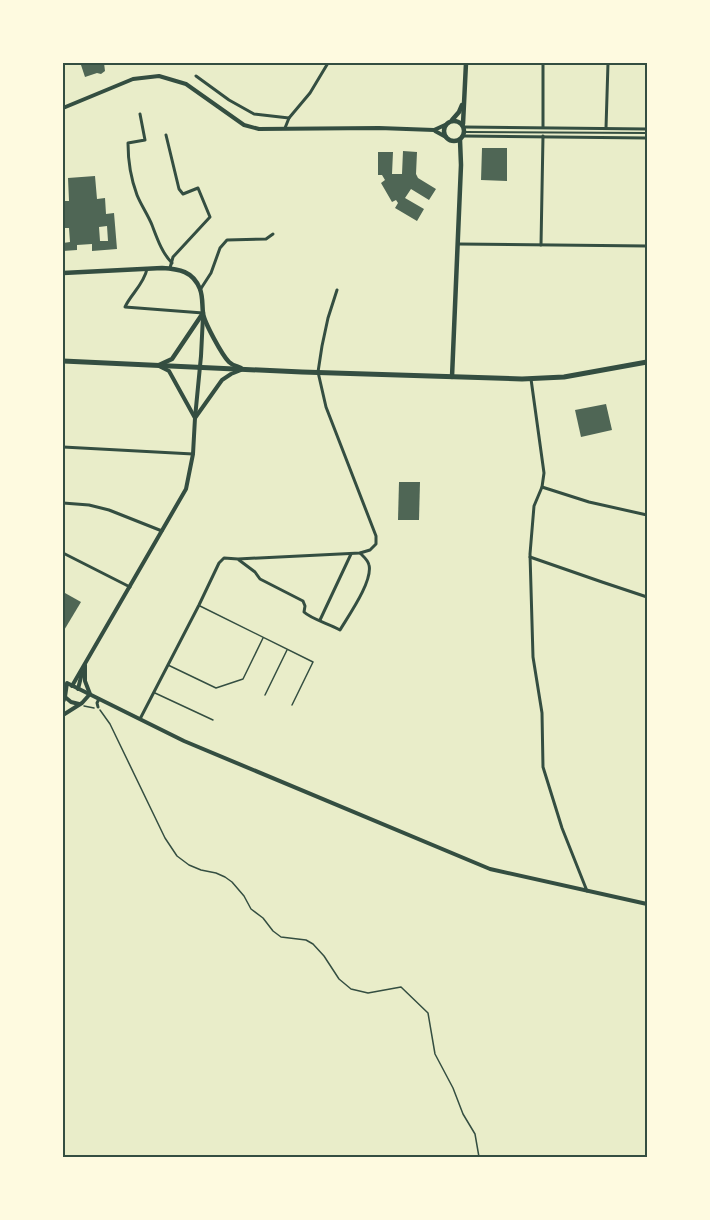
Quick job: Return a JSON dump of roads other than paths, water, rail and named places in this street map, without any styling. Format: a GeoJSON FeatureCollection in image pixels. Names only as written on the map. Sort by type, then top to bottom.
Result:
{"type":"FeatureCollection","features":[{"type":"Feature","properties":{"kind":"main road"},"geometry":{"type":"LineString","coordinates":[[452,377],[466,63]]}},
{"type":"Feature","properties":{"kind":"main road"},"geometry":{"type":"LineString","coordinates":[[461,165],[457,149],[444,131],[445,125],[459,112],[464,99]]}},
{"type":"Feature","properties":{"kind":"main road"},"geometry":{"type":"LineString","coordinates":[[450,121],[457,121],[463,132]]}},
{"type":"Feature","properties":{"kind":"main road"},"geometry":{"type":"LineString","coordinates":[[448,139],[454,141],[463,132]]}},
{"type":"Feature","properties":{"kind":"main road"},"geometry":{"type":"LineString","coordinates":[[63,273],[171,266],[188,273],[200,290],[203,313],[226,359],[232,365],[244,369]]}},
{"type":"Feature","properties":{"kind":"main road"},"geometry":{"type":"LineString","coordinates":[[158,365],[172,359],[203,313]]}},
{"type":"Feature","properties":{"kind":"main road"},"geometry":{"type":"LineString","coordinates":[[63,361],[531,379],[564,376],[647,362]]}},
{"type":"Feature","properties":{"kind":"street"},"geometry":{"type":"LineString","coordinates":[[285,128],[289,118],[310,93],[328,63]]}},
{"type":"Feature","properties":{"kind":"street"},"geometry":{"type":"LineString","coordinates":[[543,63],[543,127]]}},
{"type":"Feature","properties":{"kind":"street"},"geometry":{"type":"LineString","coordinates":[[606,128],[608,63]]}},
{"type":"Feature","properties":{"kind":"street"},"geometry":{"type":"LineString","coordinates":[[63,108],[133,79],[159,76],[186,84],[244,125],[259,129],[434,130],[445,125]]}},
{"type":"Feature","properties":{"kind":"street"},"geometry":{"type":"LineString","coordinates":[[196,76],[229,100],[254,114],[289,118]]}},
{"type":"Feature","properties":{"kind":"street"},"geometry":{"type":"LineString","coordinates":[[140,114],[145,140],[128,143],[132,178],[137,196],[171,266]]}},
{"type":"Feature","properties":{"kind":"street"},"geometry":{"type":"LineString","coordinates":[[463,132],[543,127],[647,129]]}},
{"type":"Feature","properties":{"kind":"street"},"geometry":{"type":"LineString","coordinates":[[434,130],[448,139]]}},
{"type":"Feature","properties":{"kind":"street"},"geometry":{"type":"LineString","coordinates":[[463,132],[647,135]]}},
{"type":"Feature","properties":{"kind":"street"},"geometry":{"type":"LineString","coordinates":[[463,132],[543,136],[647,135]]}},
{"type":"Feature","properties":{"kind":"street"},"geometry":{"type":"LineString","coordinates":[[166,135],[179,189],[183,194],[198,188],[210,217],[173,257],[171,266]]}},
{"type":"Feature","properties":{"kind":"street"},"geometry":{"type":"LineString","coordinates":[[541,245],[543,136]]}},
{"type":"Feature","properties":{"kind":"street"},"geometry":{"type":"LineString","coordinates":[[200,290],[211,273],[220,248],[227,240],[266,239],[273,234]]}},
{"type":"Feature","properties":{"kind":"street"},"geometry":{"type":"LineString","coordinates":[[458,244],[647,246]]}},
{"type":"Feature","properties":{"kind":"street"},"geometry":{"type":"LineString","coordinates":[[63,702],[66,697],[67,683],[86,664],[186,489],[194,454],[203,313],[125,307],[145,277],[147,269]]}},
{"type":"Feature","properties":{"kind":"street"},"geometry":{"type":"LineString","coordinates":[[140,719],[219,563],[224,558],[351,554],[370,550],[376,544],[376,536],[326,407],[318,372],[320,351],[337,290]]}},
{"type":"Feature","properties":{"kind":"street"},"geometry":{"type":"LineString","coordinates":[[158,365],[170,371],[195,418]]}},
{"type":"Feature","properties":{"kind":"street"},"geometry":{"type":"LineString","coordinates":[[195,418],[222,380],[244,369]]}},
{"type":"Feature","properties":{"kind":"street"},"geometry":{"type":"LineString","coordinates":[[531,379],[544,473],[542,487],[534,506],[530,557],[533,657],[542,713],[543,767],[562,828],[588,891]]}},
{"type":"Feature","properties":{"kind":"street"},"geometry":{"type":"LineString","coordinates":[[63,447],[194,454]]}},
{"type":"Feature","properties":{"kind":"street"},"geometry":{"type":"LineString","coordinates":[[542,487],[589,502],[647,515]]}},
{"type":"Feature","properties":{"kind":"street"},"geometry":{"type":"LineString","coordinates":[[63,503],[89,505],[109,510],[162,531]]}},
{"type":"Feature","properties":{"kind":"street"},"geometry":{"type":"LineString","coordinates":[[63,553],[130,587]]}},
{"type":"Feature","properties":{"kind":"street"},"geometry":{"type":"LineString","coordinates":[[238,559],[255,572],[260,579],[303,601],[304,612],[309,616],[340,630],[369,576],[368,562],[360,553]]}},
{"type":"Feature","properties":{"kind":"street"},"geometry":{"type":"LineString","coordinates":[[320,620],[351,554]]}},
{"type":"Feature","properties":{"kind":"street"},"geometry":{"type":"LineString","coordinates":[[530,557],[647,597]]}},
{"type":"Feature","properties":{"kind":"street"},"geometry":{"type":"LineString","coordinates":[[86,664],[85,681],[90,694]]}},
{"type":"Feature","properties":{"kind":"street"},"geometry":{"type":"LineString","coordinates":[[78,688],[82,669]]}},
{"type":"Feature","properties":{"kind":"street"},"geometry":{"type":"LineString","coordinates":[[67,683],[184,741],[490,869],[647,904]]}},
{"type":"Feature","properties":{"kind":"street"},"geometry":{"type":"LineString","coordinates":[[63,715],[90,694]]}},
{"type":"Feature","properties":{"kind":"street"},"geometry":{"type":"LineString","coordinates":[[66,697],[78,705]]}},
{"type":"Feature","properties":{"kind":"street"},"geometry":{"type":"LineString","coordinates":[[98,707],[99,699]]}},
{"type":"Feature","properties":{"kind":"lane"},"geometry":{"type":"LineString","coordinates":[[199,605],[313,662],[292,705]]}},
{"type":"Feature","properties":{"kind":"lane"},"geometry":{"type":"LineString","coordinates":[[168,665],[216,688],[243,679],[264,638]]}},
{"type":"Feature","properties":{"kind":"lane"},"geometry":{"type":"LineString","coordinates":[[265,695],[288,650]]}},
{"type":"Feature","properties":{"kind":"lane"},"geometry":{"type":"LineString","coordinates":[[154,693],[213,720]]}}]}
